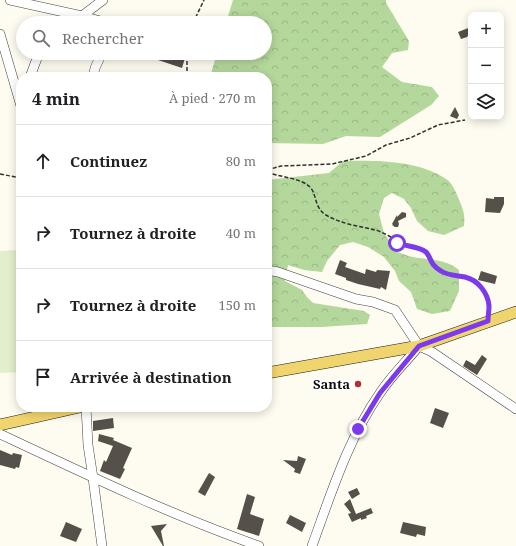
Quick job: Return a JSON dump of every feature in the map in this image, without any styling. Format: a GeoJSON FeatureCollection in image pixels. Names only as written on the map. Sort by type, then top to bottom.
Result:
{"type":"FeatureCollection","features":[{"type":"Feature","properties":{"kind":"main road"},"geometry":{"type":"LineString","coordinates":[[272,372],[419,346],[516,312]]}},
{"type":"Feature","properties":{"kind":"main road"},"geometry":{"type":"LineString","coordinates":[[0,425],[58,412]]}},
{"type":"Feature","properties":{"kind":"street"},"geometry":{"type":"LineString","coordinates":[[10,0],[82,16],[103,0]]}},
{"type":"Feature","properties":{"kind":"street"},"geometry":{"type":"LineString","coordinates":[[0,34],[16,89]]}},
{"type":"Feature","properties":{"kind":"street"},"geometry":{"type":"LineString","coordinates":[[32,72],[37,60]]}},
{"type":"Feature","properties":{"kind":"street"},"geometry":{"type":"LineString","coordinates":[[94,72],[99,60]]}},
{"type":"Feature","properties":{"kind":"street"},"geometry":{"type":"LineString","coordinates":[[272,271],[356,299],[373,302],[395,310],[419,346],[432,352],[516,409]]}},
{"type":"Feature","properties":{"kind":"street"},"geometry":{"type":"LineString","coordinates":[[312,546],[342,464],[358,429],[380,393],[419,346]]}},
{"type":"Feature","properties":{"kind":"street"},"geometry":{"type":"LineString","coordinates":[[86,412],[88,445],[102,546]]}},
{"type":"Feature","properties":{"kind":"street"},"geometry":{"type":"LineString","coordinates":[[0,434],[93,478],[259,546]]}},
{"type":"Feature","properties":{"kind":"path"},"geometry":{"type":"LineString","coordinates":[[196,16],[204,0]]}},
{"type":"Feature","properties":{"kind":"path"},"geometry":{"type":"LineString","coordinates":[[187,60],[187,72]]}},
{"type":"Feature","properties":{"kind":"path"},"geometry":{"type":"LineString","coordinates":[[272,169],[281,166],[332,164],[366,156],[386,145],[410,138],[438,125],[465,120]]}},
{"type":"Feature","properties":{"kind":"path"},"geometry":{"type":"LineString","coordinates":[[0,174],[16,177]]}},
{"type":"Feature","properties":{"kind":"path"},"geometry":{"type":"LineString","coordinates":[[272,174],[308,185],[312,189],[314,198],[321,212],[326,216],[346,224],[376,230],[390,236],[397,243],[403,246],[419,248],[427,253],[432,264],[440,271],[452,276],[466,277],[474,281],[487,295],[489,308],[487,313],[488,321]]}},
{"type":"Feature","properties":{"kind":"green space"},"geometry":{"type":"Polygon","coordinates":[[[233,0],[386,0],[386,3],[409,41],[408,50],[392,53],[382,67],[402,82],[432,87],[439,96],[431,105],[380,137],[346,136],[323,144],[272,143],[272,72],[211,72],[215,60],[272,60],[272,16],[228,16],[233,0]]]}},
{"type":"Feature","properties":{"kind":"green space"},"geometry":{"type":"Polygon","coordinates":[[[343,161],[396,162],[423,168],[435,173],[451,183],[462,208],[464,226],[444,235],[428,231],[417,221],[411,208],[404,199],[392,193],[384,198],[379,214],[384,233],[395,251],[411,257],[437,260],[454,266],[459,270],[459,291],[450,311],[432,314],[417,309],[411,292],[399,281],[395,271],[384,257],[368,247],[353,242],[340,245],[327,261],[322,272],[304,270],[288,265],[285,281],[302,290],[313,303],[364,311],[370,315],[367,324],[321,327],[272,327],[272,179],[329,173],[343,161]]]}},
{"type":"Feature","properties":{"kind":"green space"},"geometry":{"type":"Polygon","coordinates":[[[16,250],[16,372],[0,373],[0,251],[16,250]]]}},
{"type":"Feature","properties":{"kind":"building"},"geometry":{"type":"Polygon","coordinates":[[[468,28],[467,37],[461,39],[458,32],[468,28]]]}},
{"type":"Feature","properties":{"kind":"building"},"geometry":{"type":"Polygon","coordinates":[[[158,60],[184,60],[182,68],[158,60]]]}},
{"type":"Feature","properties":{"kind":"building"},"geometry":{"type":"Polygon","coordinates":[[[455,107],[459,115],[457,119],[450,116],[455,107]]]}},
{"type":"Feature","properties":{"kind":"building"},"geometry":{"type":"Polygon","coordinates":[[[494,197],[504,197],[504,204],[500,213],[485,212],[486,198],[494,199],[494,197]]]}},
{"type":"Feature","properties":{"kind":"building"},"geometry":{"type":"Polygon","coordinates":[[[402,212],[406,213],[406,217],[398,221],[398,227],[395,227],[392,224],[397,215],[397,217],[402,212]]]}},
{"type":"Feature","properties":{"kind":"building"},"geometry":{"type":"Polygon","coordinates":[[[340,260],[347,263],[345,267],[365,274],[366,269],[376,272],[377,270],[390,271],[386,290],[381,287],[380,289],[358,284],[335,274],[340,260]]]}},
{"type":"Feature","properties":{"kind":"building"},"geometry":{"type":"Polygon","coordinates":[[[481,271],[497,276],[495,284],[478,280],[481,271]]]}},
{"type":"Feature","properties":{"kind":"building"},"geometry":{"type":"Polygon","coordinates":[[[482,355],[487,359],[477,375],[463,366],[466,360],[475,365],[482,355]]]}},
{"type":"Feature","properties":{"kind":"building"},"geometry":{"type":"Polygon","coordinates":[[[435,408],[449,413],[443,428],[430,423],[435,408]]]}},
{"type":"Feature","properties":{"kind":"building"},"geometry":{"type":"Polygon","coordinates":[[[113,418],[114,428],[93,431],[93,421],[113,418]]]}},
{"type":"Feature","properties":{"kind":"building"},"geometry":{"type":"Polygon","coordinates":[[[99,434],[114,438],[113,440],[132,448],[120,479],[100,471],[104,460],[106,462],[113,446],[98,441],[99,434]]]}},
{"type":"Feature","properties":{"kind":"building"},"geometry":{"type":"Polygon","coordinates":[[[0,450],[12,455],[13,453],[22,455],[19,468],[16,467],[15,469],[0,465],[0,450]]]}},
{"type":"Feature","properties":{"kind":"building"},"geometry":{"type":"Polygon","coordinates":[[[298,456],[306,459],[300,474],[294,472],[295,469],[283,460],[297,461],[298,456]]]}},
{"type":"Feature","properties":{"kind":"building"},"geometry":{"type":"Polygon","coordinates":[[[209,473],[215,477],[205,496],[198,492],[209,473]]]}},
{"type":"Feature","properties":{"kind":"building"},"geometry":{"type":"Polygon","coordinates":[[[357,488],[360,494],[352,499],[348,492],[357,488]]]}},
{"type":"Feature","properties":{"kind":"building"},"geometry":{"type":"Polygon","coordinates":[[[247,494],[255,497],[250,514],[264,519],[259,536],[237,529],[247,494]]]}},
{"type":"Feature","properties":{"kind":"building"},"geometry":{"type":"Polygon","coordinates":[[[350,499],[356,514],[371,508],[373,513],[366,516],[367,518],[361,520],[361,518],[352,522],[348,514],[351,513],[344,504],[350,499]]]}},
{"type":"Feature","properties":{"kind":"building"},"geometry":{"type":"Polygon","coordinates":[[[290,515],[306,523],[302,532],[286,523],[290,515]]]}},
{"type":"Feature","properties":{"kind":"building"},"geometry":{"type":"Polygon","coordinates":[[[66,522],[82,529],[76,542],[60,536],[66,522]]]}},
{"type":"Feature","properties":{"kind":"building"},"geometry":{"type":"Polygon","coordinates":[[[403,522],[426,527],[425,536],[417,534],[416,537],[400,533],[403,522]]]}},
{"type":"Feature","properties":{"kind":"building"},"geometry":{"type":"Polygon","coordinates":[[[167,524],[161,531],[163,546],[151,526],[167,524]]]}},
{"type":"Feature","properties":{"kind":"place","name":"Santa"},"geometry":{"type":"Point","coordinates":[358,384]}},
{"type":"Feature","properties":{"kind":"route"},"geometry":{"type":"LineString","coordinates":[[358,429],[380,393],[419,346],[488,321],[487,313],[489,308],[487,295],[474,281],[466,277],[452,276],[440,271],[432,264],[427,253],[419,248],[403,246],[397,243]]}}]}
